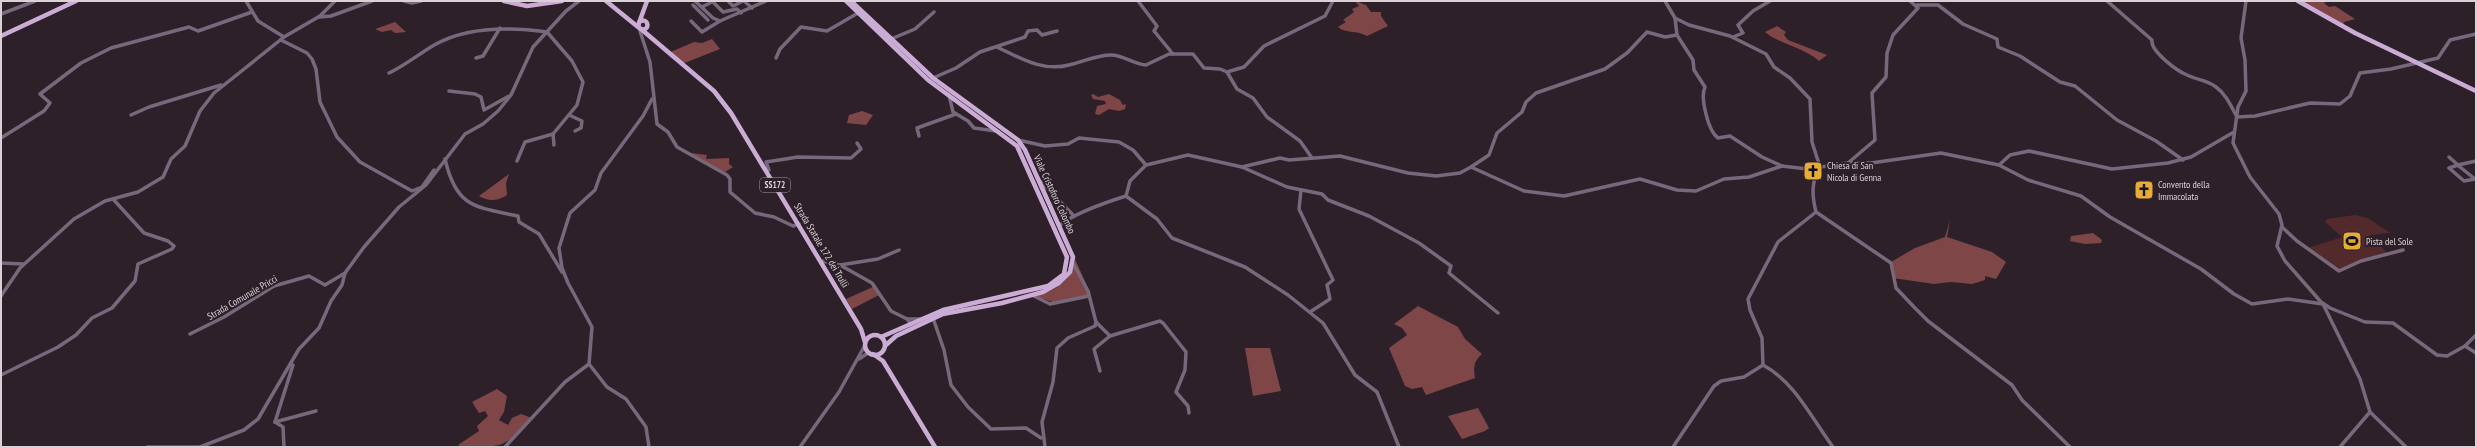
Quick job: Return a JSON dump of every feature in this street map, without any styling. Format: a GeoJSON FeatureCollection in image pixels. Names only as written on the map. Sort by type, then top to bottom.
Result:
{"type":"FeatureCollection","features":[{"type":"Feature","properties":{"kind":"main road"},"geometry":{"type":"LineString","coordinates":[[1,33],[12,30],[76,1]]}},
{"type":"Feature","properties":{"kind":"main road"},"geometry":{"type":"LineString","coordinates":[[504,1],[531,3],[562,1]]}},
{"type":"Feature","properties":{"kind":"main road"},"geometry":{"type":"LineString","coordinates":[[606,1],[629,21],[642,26],[650,38]]}},
{"type":"Feature","properties":{"kind":"main road","name":"SS172"},"geometry":{"type":"LineString","coordinates":[[642,26],[647,1]]}},
{"type":"Feature","properties":{"kind":"main road"},"geometry":{"type":"LineString","coordinates":[[2298,1],[2350,30],[2476,91]]}},
{"type":"Feature","properties":{"kind":"main road","name":"Viale Cristoforo Colombo"},"geometry":{"type":"LineString","coordinates":[[849,2],[858,13],[950,95],[1016,141],[1065,252],[1068,263],[1064,274],[1054,283],[1041,289],[950,308],[878,337],[865,345]]}},
{"type":"Feature","properties":{"kind":"main road","name":"Viale Cristoforo Colombo"},"geometry":{"type":"LineString","coordinates":[[849,2],[891,39],[931,79],[1016,141],[1039,179],[1071,250],[1073,263]]}},
{"type":"Feature","properties":{"kind":"main road","name":"Strada Statale 172 dei Trulli"},"geometry":{"type":"LineString","coordinates":[[642,26],[650,38],[714,92],[731,113],[822,261],[861,329],[865,345],[871,353]]}},
{"type":"Feature","properties":{"kind":"main road"},"geometry":{"type":"LineString","coordinates":[[871,353],[885,347],[894,338],[948,312],[1048,291],[1059,285],[1068,276],[1073,263]]}},
{"type":"Feature","properties":{"kind":"main road"},"geometry":{"type":"LineString","coordinates":[[861,329],[885,340],[883,361]]}},
{"type":"Feature","properties":{"kind":"main road"},"geometry":{"type":"LineString","coordinates":[[871,353],[883,361],[935,447]]}},
{"type":"Feature","properties":{"kind":"street"},"geometry":{"type":"LineString","coordinates":[[1,14],[35,1]]}},
{"type":"Feature","properties":{"kind":"street"},"geometry":{"type":"LineString","coordinates":[[246,1],[258,21],[307,54],[312,59],[316,69],[320,102],[337,137],[360,162],[414,191],[422,186],[465,134],[483,124],[498,111],[511,95],[534,47],[566,11],[579,1]]}},
{"type":"Feature","properties":{"kind":"street"},"geometry":{"type":"LineString","coordinates":[[1,296],[23,264],[74,219],[93,207],[113,198],[138,192],[163,177],[171,159],[185,146],[200,111],[214,93],[283,39],[319,17],[334,1]]}},
{"type":"Feature","properties":{"kind":"street"},"geometry":{"type":"LineString","coordinates":[[319,17],[331,16],[372,1]]}},
{"type":"Feature","properties":{"kind":"street"},"geometry":{"type":"LineString","coordinates":[[404,1],[412,3],[421,1]]}},
{"type":"Feature","properties":{"kind":"street"},"geometry":{"type":"LineString","coordinates":[[695,1],[709,14],[720,21]]}},
{"type":"Feature","properties":{"kind":"street"},"geometry":{"type":"LineString","coordinates":[[702,7],[714,1],[723,12],[737,9],[741,13]]}},
{"type":"Feature","properties":{"kind":"street"},"geometry":{"type":"LineString","coordinates":[[728,1],[733,6],[743,1],[752,8]]}},
{"type":"Feature","properties":{"kind":"street"},"geometry":{"type":"LineString","coordinates":[[692,21],[702,32],[720,21],[766,1]]}},
{"type":"Feature","properties":{"kind":"street"},"geometry":{"type":"LineString","coordinates":[[1138,1],[1157,26],[1154,31],[1167,44],[1173,54]]}},
{"type":"Feature","properties":{"kind":"street"},"geometry":{"type":"LineString","coordinates":[[1227,72],[1244,67],[1264,46],[1300,30],[1325,16],[1332,1]]}},
{"type":"Feature","properties":{"kind":"street"},"geometry":{"type":"LineString","coordinates":[[1665,1],[1675,18],[1677,35],[1693,60],[1694,70],[1704,86],[1702,93],[1706,100],[1706,114],[1714,135],[1718,138],[1730,136],[1762,157],[1782,166],[1807,169],[1848,163],[1875,163],[1942,153],[1955,155],[1986,164],[1999,165],[2028,180],[2081,196],[2110,217],[2201,269],[2234,294],[2252,304],[2274,298],[2289,298],[2323,304],[2365,322],[2393,323],[2437,355],[2447,356],[2465,346],[2476,335]]}},
{"type":"Feature","properties":{"kind":"street"},"geometry":{"type":"LineString","coordinates":[[1733,37],[1743,33],[1738,25],[1748,15],[1759,6],[1770,1]]}},
{"type":"Feature","properties":{"kind":"street"},"geometry":{"type":"LineString","coordinates":[[1910,1],[1917,5],[1938,5],[1963,24],[1997,39],[1998,47],[2020,56],[2060,82],[2075,86],[2117,120],[2156,141],[2183,160]]}},
{"type":"Feature","properties":{"kind":"street"},"geometry":{"type":"LineString","coordinates":[[2107,1],[2152,40],[2151,45],[2154,50],[2163,58],[2186,75],[2211,83],[2218,88],[2228,100],[2237,117]]}},
{"type":"Feature","properties":{"kind":"street"},"geometry":{"type":"LineString","coordinates":[[2246,1],[2241,38],[2245,60],[2246,91],[2238,107],[2234,132],[2234,148],[2250,177],[2279,214],[2282,226],[2277,246],[2285,261],[2323,304],[2360,379],[2370,412],[2406,447]]}},
{"type":"Feature","properties":{"kind":"street"},"geometry":{"type":"LineString","coordinates":[[693,5],[708,20]]}},
{"type":"Feature","properties":{"kind":"street"},"geometry":{"type":"LineString","coordinates":[[1848,163],[1875,140],[1872,93],[1886,77],[1887,53],[1893,35],[1918,8],[1917,5]]}},
{"type":"Feature","properties":{"kind":"street"},"geometry":{"type":"LineString","coordinates":[[1,138],[44,111],[50,103],[40,94],[90,57],[134,40],[163,35],[189,27],[198,31],[252,12]]}},
{"type":"Feature","properties":{"kind":"street"},"geometry":{"type":"LineString","coordinates":[[891,39],[915,29],[934,12]]}},
{"type":"Feature","properties":{"kind":"street"},"geometry":{"type":"LineString","coordinates":[[776,58],[780,49],[801,27],[827,30],[858,13]]}},
{"type":"Feature","properties":{"kind":"street"},"geometry":{"type":"LineString","coordinates":[[704,16],[709,14]]}},
{"type":"Feature","properties":{"kind":"street"},"geometry":{"type":"LineString","coordinates":[[1675,18],[1690,26],[1733,37],[1770,56],[1774,67],[1790,78],[1801,92],[1810,100],[1813,121],[1810,138],[1812,151],[1820,167]]}},
{"type":"Feature","properties":{"kind":"street"},"geometry":{"type":"LineString","coordinates":[[642,26],[648,43],[650,75],[653,88],[652,99],[657,124],[668,132],[677,147],[726,175],[730,179],[730,192],[743,205],[754,213],[774,217],[793,226],[799,224]]}},
{"type":"Feature","properties":{"kind":"street"},"geometry":{"type":"LineString","coordinates":[[476,58],[483,56],[500,28]]}},
{"type":"Feature","properties":{"kind":"street"},"geometry":{"type":"LineString","coordinates":[[389,73],[401,68],[444,40],[500,28],[546,33],[572,61],[583,82],[577,105],[569,115],[553,134],[525,142],[517,161]]}},
{"type":"Feature","properties":{"kind":"street"},"geometry":{"type":"LineString","coordinates":[[931,79],[956,68],[980,52],[1024,37],[1028,31],[1037,30],[1042,35],[1057,31]]}},
{"type":"Feature","properties":{"kind":"street"},"geometry":{"type":"LineString","coordinates":[[1242,167],[1280,158],[1289,160],[1340,156],[1408,172],[1436,176],[1460,173],[1489,155],[1497,134],[1522,112],[1526,102],[1536,93],[1605,69],[1626,53],[1647,32],[1665,37],[1677,35]]}},
{"type":"Feature","properties":{"kind":"street"},"geometry":{"type":"LineString","coordinates":[[2237,117],[2247,117],[2282,107],[2312,102],[2324,105],[2340,104],[2348,99],[2360,73],[2420,63],[2438,58],[2444,46],[2451,41],[2464,35],[2476,34]]}},
{"type":"Feature","properties":{"kind":"street"},"geometry":{"type":"LineString","coordinates":[[998,47],[1018,58],[1045,67],[1069,66],[1095,57],[1111,55],[1125,57],[1146,65],[1162,56],[1173,54],[1193,54],[1204,68],[1220,69],[1227,72],[1237,89],[1253,98],[1256,106],[1269,121],[1306,146],[1312,158]]}},
{"type":"Feature","properties":{"kind":"street"},"geometry":{"type":"LineString","coordinates":[[131,115],[156,105],[224,84]]}},
{"type":"Feature","properties":{"kind":"street"},"geometry":{"type":"LineString","coordinates":[[449,91],[475,94],[481,97],[484,110],[511,95]]}},
{"type":"Feature","properties":{"kind":"street"},"geometry":{"type":"LineString","coordinates":[[950,95],[953,112],[968,121],[974,128],[1001,132]]}},
{"type":"Feature","properties":{"kind":"street"},"geometry":{"type":"LineString","coordinates":[[567,280],[559,248],[570,213],[595,190],[601,173],[643,116],[652,99]]}},
{"type":"Feature","properties":{"kind":"street"},"geometry":{"type":"LineString","coordinates":[[919,136],[920,133],[917,128],[956,114]]}},
{"type":"Feature","properties":{"kind":"street"},"geometry":{"type":"LineString","coordinates":[[569,115],[582,121],[581,128],[575,131]]}},
{"type":"Feature","properties":{"kind":"street"},"geometry":{"type":"LineString","coordinates":[[1999,165],[2010,155],[2029,151],[2112,169],[2183,160],[2234,132]]}},
{"type":"Feature","properties":{"kind":"street"},"geometry":{"type":"LineString","coordinates":[[553,134],[554,145]]}},
{"type":"Feature","properties":{"kind":"street"},"geometry":{"type":"LineString","coordinates":[[1016,141],[1045,146],[1068,144],[1079,138],[1119,142],[1133,150],[1146,165]]}},
{"type":"Feature","properties":{"kind":"street"},"geometry":{"type":"LineString","coordinates":[[767,171],[769,170],[766,162],[776,159],[818,156],[827,158],[850,158],[861,149],[857,143]]}},
{"type":"Feature","properties":{"kind":"street"},"geometry":{"type":"LineString","coordinates":[[1126,196],[1130,181],[1146,165],[1188,155],[1242,167],[1278,185],[1322,194],[1328,200],[1369,216],[1420,243],[1451,266],[1450,273],[1498,313]]}},
{"type":"Feature","properties":{"kind":"street"},"geometry":{"type":"LineString","coordinates":[[2449,157],[2458,165],[2460,167],[2475,179],[2464,181],[2449,168],[2458,165],[2476,160]]}},
{"type":"Feature","properties":{"kind":"street"},"geometry":{"type":"LineString","coordinates":[[445,159],[452,186],[459,196],[478,208],[518,216],[519,222],[539,234],[567,280],[592,327],[589,364],[607,387],[626,399],[646,427],[649,447]]}},
{"type":"Feature","properties":{"kind":"street"},"geometry":{"type":"LineString","coordinates":[[148,447],[200,447],[244,430],[258,419],[304,342],[319,328],[331,302],[342,285],[345,273],[399,207],[426,185],[439,165]]}},
{"type":"Feature","properties":{"kind":"street"},"geometry":{"type":"LineString","coordinates":[[1471,167],[1524,191],[1564,196],[1640,179],[1677,190],[1696,191],[1724,179],[1749,177],[1782,166]]}},
{"type":"Feature","properties":{"kind":"street"},"geometry":{"type":"LineString","coordinates":[[1816,212],[1813,200],[1814,176],[1820,167]]}},
{"type":"Feature","properties":{"kind":"street"},"geometry":{"type":"LineString","coordinates":[[1807,169],[1814,176]]}},
{"type":"Feature","properties":{"kind":"street"},"geometry":{"type":"LineString","coordinates":[[1039,179],[1073,215]]}},
{"type":"Feature","properties":{"kind":"street"},"geometry":{"type":"LineString","coordinates":[[1301,190],[1299,209],[1333,280],[1326,284],[1330,299],[1310,312]]}},
{"type":"Feature","properties":{"kind":"street"},"geometry":{"type":"LineString","coordinates":[[1060,225],[1073,215],[1083,214],[1113,200],[1126,196]]}},
{"type":"Feature","properties":{"kind":"street"},"geometry":{"type":"LineString","coordinates":[[1126,196],[1157,219],[1172,238],[1217,257],[1245,266],[1310,312],[1323,323],[1355,375],[1377,392],[1400,447]]}},
{"type":"Feature","properties":{"kind":"street"},"geometry":{"type":"LineString","coordinates":[[1,376],[4,372],[22,366],[58,347],[76,335],[92,318],[112,308],[135,281],[138,264],[172,249],[174,246],[169,240],[150,237],[143,233],[113,198]]}},
{"type":"Feature","properties":{"kind":"street"},"geometry":{"type":"LineString","coordinates":[[1764,365],[1762,338],[1748,299],[1753,286],[1778,242],[1816,212]]}},
{"type":"Feature","properties":{"kind":"street"},"geometry":{"type":"LineString","coordinates":[[1816,212],[1821,213],[1890,263],[1893,283],[1905,298],[1928,320],[2012,385],[2022,400],[2070,447]]}},
{"type":"Feature","properties":{"kind":"street"},"geometry":{"type":"LineString","coordinates":[[2282,226],[2301,245],[2339,271],[2361,261],[2403,250]]}},
{"type":"Feature","properties":{"kind":"street"},"geometry":{"type":"LineString","coordinates":[[840,265],[872,261],[888,256],[899,250]]}},
{"type":"Feature","properties":{"kind":"street"},"geometry":{"type":"LineString","coordinates":[[822,261],[840,265],[872,283],[891,311],[907,319],[911,324]]}},
{"type":"Feature","properties":{"kind":"street"},"geometry":{"type":"LineString","coordinates":[[1,263],[23,264]]}},
{"type":"Feature","properties":{"kind":"street"},"geometry":{"type":"LineString","coordinates":[[1073,263],[1089,296],[1096,322],[1110,336]]}},
{"type":"Feature","properties":{"kind":"street","name":"Strada Comunale Pricci"},"geometry":{"type":"LineString","coordinates":[[190,334],[224,317],[274,286],[309,276],[325,285],[345,273]]}},
{"type":"Feature","properties":{"kind":"street"},"geometry":{"type":"LineString","coordinates":[[1032,295],[1050,304],[1068,302],[1089,296]]}},
{"type":"Feature","properties":{"kind":"street"},"geometry":{"type":"LineString","coordinates":[[907,319],[922,318]]}},
{"type":"Feature","properties":{"kind":"street"},"geometry":{"type":"LineString","coordinates":[[933,318],[944,350],[950,385],[968,407],[991,429],[1026,428],[1041,438]]}},
{"type":"Feature","properties":{"kind":"street"},"geometry":{"type":"LineString","coordinates":[[1100,371],[1094,349],[1110,336],[1160,321],[1186,352],[1185,370],[1176,392],[1188,406],[1190,413]]}},
{"type":"Feature","properties":{"kind":"street"},"geometry":{"type":"LineString","coordinates":[[1045,447],[1041,438],[1042,417],[1053,382],[1054,354],[1060,344],[1073,335],[1096,326],[1096,322]]}},
{"type":"Feature","properties":{"kind":"street"},"geometry":{"type":"LineString","coordinates":[[800,447],[839,392],[865,345]]}},
{"type":"Feature","properties":{"kind":"street"},"geometry":{"type":"LineString","coordinates":[[2465,346],[2476,353]]}},
{"type":"Feature","properties":{"kind":"street"},"geometry":{"type":"LineString","coordinates":[[858,359],[871,353]]}},
{"type":"Feature","properties":{"kind":"street"},"geometry":{"type":"LineString","coordinates":[[275,422],[295,356]]}},
{"type":"Feature","properties":{"kind":"street"},"geometry":{"type":"LineString","coordinates":[[505,447],[520,432],[549,397],[574,374],[589,364]]}},
{"type":"Feature","properties":{"kind":"street"},"geometry":{"type":"LineString","coordinates":[[1673,447],[1714,386],[1721,381],[1744,377],[1764,365]]}},
{"type":"Feature","properties":{"kind":"street"},"geometry":{"type":"LineString","coordinates":[[1764,365],[1772,368],[1783,379],[1833,447]]}},
{"type":"Feature","properties":{"kind":"street"},"geometry":{"type":"LineString","coordinates":[[275,422],[316,410]]}},
{"type":"Feature","properties":{"kind":"street"},"geometry":{"type":"LineString","coordinates":[[2340,447],[2370,412]]}},
{"type":"Feature","properties":{"kind":"street"},"geometry":{"type":"LineString","coordinates":[[275,422],[283,427],[284,447]]}},
{"type":"Feature","properties":{"kind":"shaded area"},"geometry":{"type":"Polygon","coordinates":[[[1355,1],[1366,5],[1371,12],[1381,12],[1381,16],[1388,26],[1367,36],[1359,33],[1344,31],[1338,27],[1346,22],[1343,20],[1354,12],[1352,9],[1359,6],[1355,1]]]}},
{"type":"Feature","properties":{"kind":"shaded area"},"geometry":{"type":"Polygon","coordinates":[[[2299,1],[2327,1],[2324,3],[2329,7],[2335,6],[2355,19],[2344,22],[2343,26],[2299,1]]]}},
{"type":"Feature","properties":{"kind":"shaded area"},"geometry":{"type":"Polygon","coordinates":[[[395,22],[406,32],[395,33],[391,30],[382,32],[375,29],[395,22]]]}},
{"type":"Feature","properties":{"kind":"shaded area"},"geometry":{"type":"Polygon","coordinates":[[[1777,26],[1786,32],[1784,35],[1788,40],[1827,55],[1819,61],[1806,52],[1777,40],[1765,32],[1777,26]]]}},
{"type":"Feature","properties":{"kind":"shaded area"},"geometry":{"type":"Polygon","coordinates":[[[712,39],[720,49],[682,64],[668,53],[694,42],[702,43],[712,39]]]}},
{"type":"Feature","properties":{"kind":"shaded area"},"geometry":{"type":"Polygon","coordinates":[[[1093,94],[1098,97],[1109,94],[1120,100],[1123,105],[1126,104],[1125,109],[1119,111],[1109,109],[1099,115],[1095,114],[1097,106],[1106,104],[1105,101],[1093,99],[1091,95],[1093,94]]]}},
{"type":"Feature","properties":{"kind":"shaded area"},"geometry":{"type":"Polygon","coordinates":[[[862,111],[873,115],[866,125],[847,123],[849,115],[862,111]]]}},
{"type":"Feature","properties":{"kind":"shaded area"},"geometry":{"type":"Polygon","coordinates":[[[689,154],[707,155],[706,159],[729,158],[729,164],[733,167],[725,172],[689,154]]]}},
{"type":"Feature","properties":{"kind":"shaded area"},"geometry":{"type":"Polygon","coordinates":[[[509,174],[506,183],[507,195],[500,199],[493,200],[479,196],[509,174]]]}},
{"type":"Feature","properties":{"kind":"shaded area","name":"Pista del Sole"},"geometry":{"type":"Polygon","coordinates":[[[2355,215],[2368,218],[2390,233],[2370,235],[2388,254],[2370,258],[2341,270],[2308,248],[2342,237],[2325,222],[2327,219],[2355,215]]]}},
{"type":"Feature","properties":{"kind":"shaded area"},"geometry":{"type":"Polygon","coordinates":[[[1950,220],[1947,237],[1992,252],[2006,262],[1996,279],[1985,276],[1985,280],[1972,284],[1951,282],[1934,284],[1893,278],[1894,269],[1891,262],[1915,248],[1945,237],[1950,220]]]}},
{"type":"Feature","properties":{"kind":"shaded area"},"geometry":{"type":"Polygon","coordinates":[[[2093,233],[2102,240],[2101,243],[2085,244],[2070,241],[2071,236],[2093,233]]]}},
{"type":"Feature","properties":{"kind":"shaded area"},"geometry":{"type":"Polygon","coordinates":[[[1075,259],[1091,295],[1055,303],[1036,296],[1044,294],[1062,284],[1070,273],[1075,259]]]}},
{"type":"Feature","properties":{"kind":"shaded area"},"geometry":{"type":"Polygon","coordinates":[[[875,286],[881,294],[852,309],[846,299],[875,286]]]}},
{"type":"Feature","properties":{"kind":"shaded area"},"geometry":{"type":"Polygon","coordinates":[[[1418,306],[1458,327],[1465,339],[1482,354],[1477,359],[1475,364],[1475,378],[1426,395],[1422,387],[1412,389],[1405,386],[1389,348],[1407,335],[1402,328],[1394,324],[1418,306]]]}},
{"type":"Feature","properties":{"kind":"shaded area"},"geometry":{"type":"Polygon","coordinates":[[[1245,348],[1270,348],[1281,391],[1253,396],[1245,348]]]}},
{"type":"Feature","properties":{"kind":"shaded area"},"geometry":{"type":"Polygon","coordinates":[[[497,389],[507,396],[504,412],[499,420],[508,425],[512,418],[521,414],[532,418],[515,435],[502,444],[486,447],[461,447],[458,445],[479,431],[477,426],[488,416],[485,411],[479,413],[472,402],[497,389]]]}},
{"type":"Feature","properties":{"kind":"shaded area"},"geometry":{"type":"Polygon","coordinates":[[[1478,408],[1489,428],[1485,431],[1462,439],[1448,416],[1478,408]]]}},
{"type":"Feature","properties":{"kind":"place","name":"Chiesa di San Nicola di Genna"},"geometry":{"type":"Point","coordinates":[1813,171]}},
{"type":"Feature","properties":{"kind":"place","name":"Convento della Immacolata"},"geometry":{"type":"Point","coordinates":[2144,190]}},
{"type":"Feature","properties":{"kind":"place","name":"Pista del Sole"},"geometry":{"type":"Point","coordinates":[2352,241]}}]}
